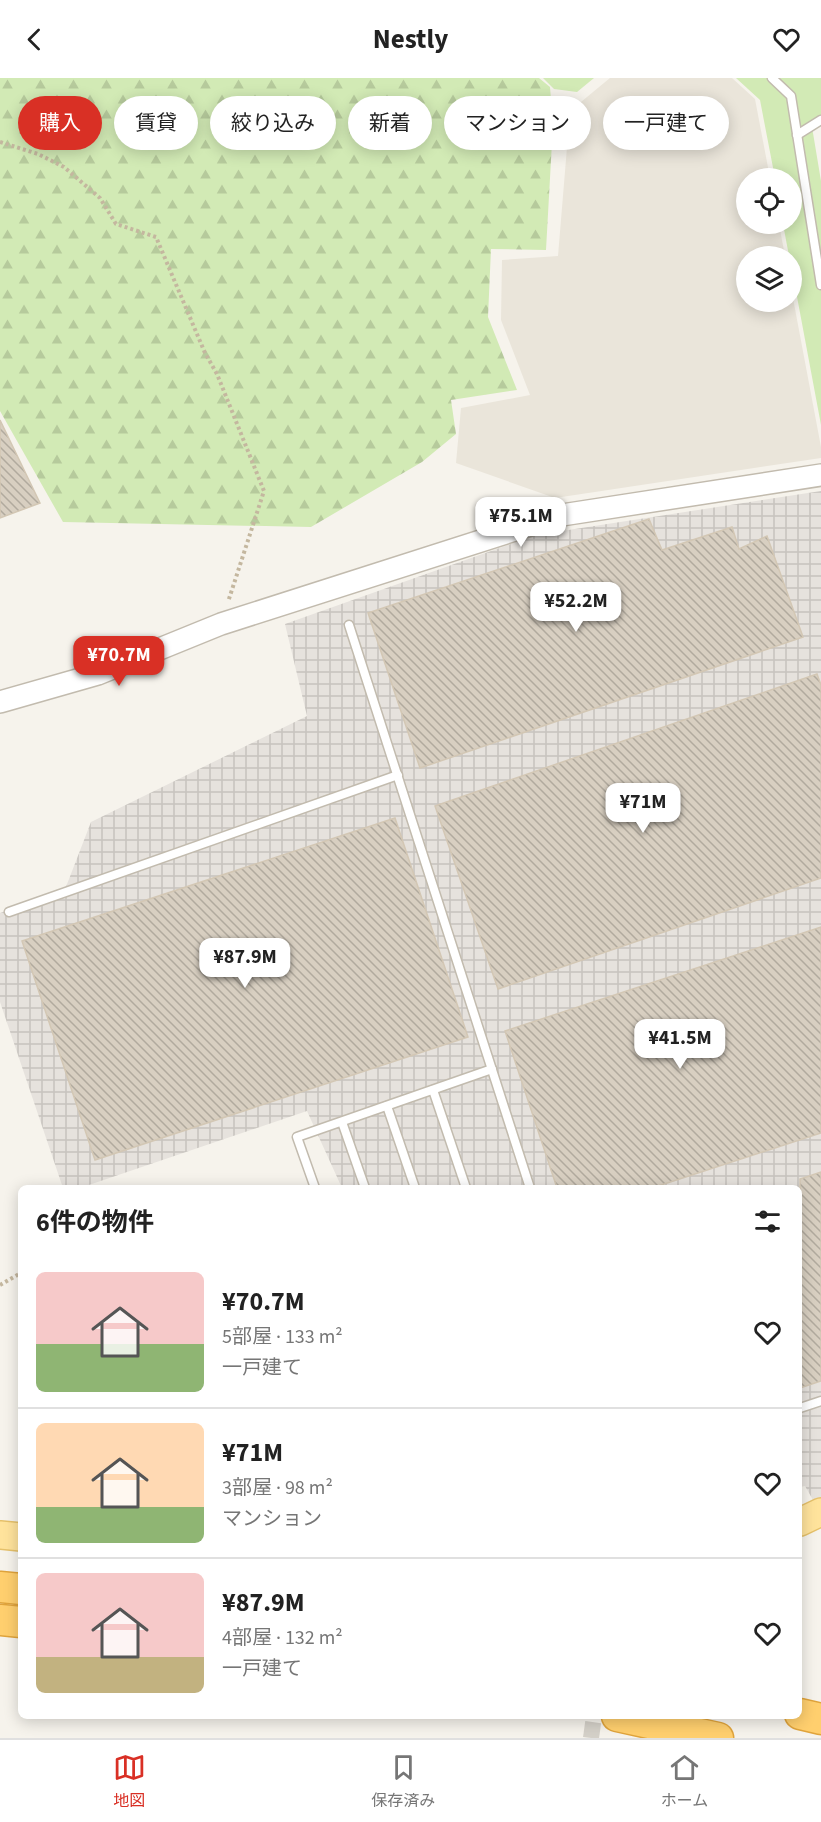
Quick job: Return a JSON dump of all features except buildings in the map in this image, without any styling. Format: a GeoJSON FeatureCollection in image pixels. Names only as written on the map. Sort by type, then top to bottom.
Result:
{"type":"FeatureCollection","features":[{"type":"Feature","properties":{"kind":"highway"},"geometry":{"type":"LineString","coordinates":[[0,1587],[18,1589]]}},
{"type":"Feature","properties":{"kind":"highway"},"geometry":{"type":"LineString","coordinates":[[0,1620],[18,1622]]}},
{"type":"Feature","properties":{"kind":"highway"},"geometry":{"type":"LineString","coordinates":[[802,1701],[821,1706]]}},
{"type":"Feature","properties":{"kind":"highway"},"geometry":{"type":"LineString","coordinates":[[802,1714],[821,1719]]}},
{"type":"Feature","properties":{"kind":"highway"},"geometry":{"type":"LineString","coordinates":[[631,1719],[718,1738]]}},
{"type":"Feature","properties":{"kind":"main road"},"geometry":{"type":"LineString","coordinates":[[802,1521],[821,1512]]}},
{"type":"Feature","properties":{"kind":"main road"},"geometry":{"type":"LineString","coordinates":[[0,1534],[18,1537]]}},
{"type":"Feature","properties":{"kind":"street"},"geometry":{"type":"LineString","coordinates":[[0,702],[98,674],[220,624],[562,515],[821,475]]}},
{"type":"Feature","properties":{"kind":"lane"},"geometry":{"type":"LineString","coordinates":[[772,78],[791,96],[821,285]]}},
{"type":"Feature","properties":{"kind":"lane"},"geometry":{"type":"LineString","coordinates":[[797,135],[821,120]]}},
{"type":"Feature","properties":{"kind":"lane"},"geometry":{"type":"LineString","coordinates":[[349,624],[529,1185]]}},
{"type":"Feature","properties":{"kind":"lane"},"geometry":{"type":"LineString","coordinates":[[9,912],[398,775]]}},
{"type":"Feature","properties":{"kind":"lane"},"geometry":{"type":"LineString","coordinates":[[311,1185],[297,1137],[492,1069]]}},
{"type":"Feature","properties":{"kind":"lane"},"geometry":{"type":"LineString","coordinates":[[433,1090],[465,1185]]}},
{"type":"Feature","properties":{"kind":"lane"},"geometry":{"type":"LineString","coordinates":[[387,1106],[414,1185]]}},
{"type":"Feature","properties":{"kind":"lane"},"geometry":{"type":"LineString","coordinates":[[342,1122],[364,1185]]}},
{"type":"Feature","properties":{"kind":"lane"},"geometry":{"type":"LineString","coordinates":[[802,1407],[821,1401]]}},
{"type":"Feature","properties":{"kind":"path"},"geometry":{"type":"LineString","coordinates":[[0,142],[38,154],[64,167],[100,198],[116,224],[156,237],[205,353],[217,374],[264,491],[220,624]]}},
{"type":"Feature","properties":{"kind":"path"},"geometry":{"type":"LineString","coordinates":[[0,1285],[18,1275]]}},
{"type":"Feature","properties":{"kind":"shaded area"},"geometry":{"type":"Polygon","coordinates":[[[610,78],[732,78],[755,99],[768,168],[736,168],[736,234],[781,234],[783,246],[736,246],[736,312],[796,312],[821,447],[821,458],[555,498],[456,463],[461,408],[530,395],[501,320],[502,260],[558,256],[567,150],[591,150],[591,96],[588,96],[610,78]]]}},
{"type":"Feature","properties":{"kind":"shaded area"},"geometry":{"type":"Polygon","coordinates":[[[821,491],[821,1514],[805,1486],[802,1487],[802,1185],[341,1185],[307,1111],[89,1185],[62,1185],[0,1002],[0,913],[64,892],[91,822],[307,716],[285,624],[536,535],[821,491]]]}},
{"type":"Feature","properties":{"kind":"green space"},"geometry":{"type":"Polygon","coordinates":[[[0,78],[539,78],[550,87],[551,96],[444,96],[444,150],[552,150],[546,250],[491,249],[488,317],[517,390],[451,400],[456,434],[422,462],[311,527],[63,522],[0,411],[0,78]]]}},
{"type":"Feature","properties":{"kind":"green space"},"geometry":{"type":"Polygon","coordinates":[[[543,78],[594,78],[577,92],[554,89],[543,78]]]}},
{"type":"Feature","properties":{"kind":"green space"},"geometry":{"type":"Polygon","coordinates":[[[736,78],[821,78],[821,125],[812,127],[821,181],[821,425],[800,312],[802,312],[802,246],[787,246],[785,234],[802,234],[802,168],[773,168],[760,100],[736,78]]]}},
{"type":"Feature","properties":{"kind":"tunnel"},"geometry":{"type":"LineString","coordinates":[[591,1738],[594,1719]]}}]}
